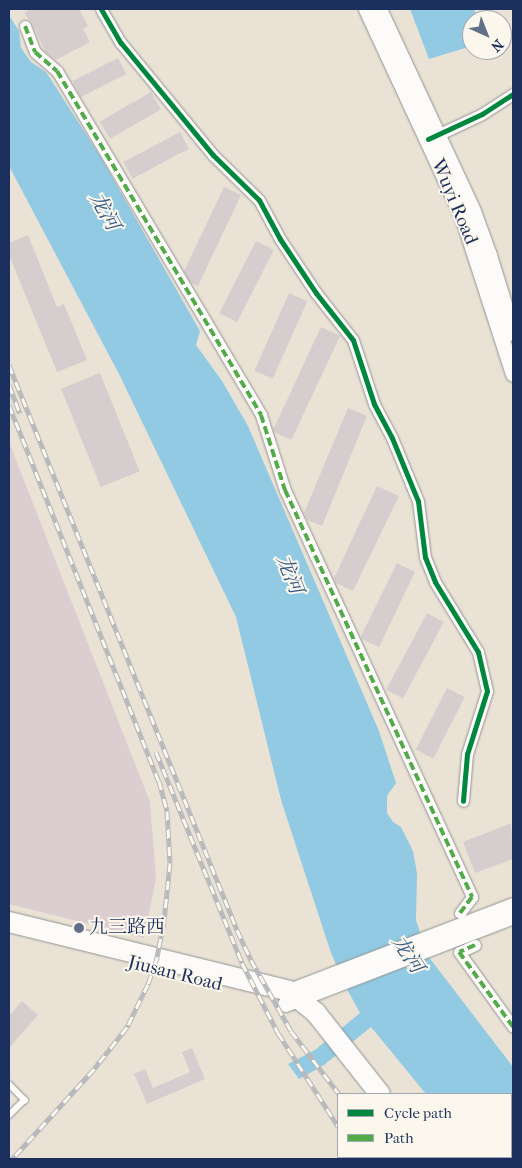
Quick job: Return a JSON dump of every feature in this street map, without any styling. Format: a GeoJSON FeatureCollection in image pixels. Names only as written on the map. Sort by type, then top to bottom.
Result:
{"type":"FeatureCollection","features":[{"type":"Feature","properties":{"kind":"highway","name":"Jiusan Road"},"geometry":{"type":"LineString","coordinates":[[9,922],[291,998]]}},
{"type":"Feature","properties":{"kind":"highway","name":"Jiusan Road"},"geometry":{"type":"LineString","coordinates":[[9,933],[271,996],[291,998]]}},
{"type":"Feature","properties":{"kind":"highway"},"geometry":{"type":"LineString","coordinates":[[291,998],[306,1022],[327,1038],[340,1054],[379,1093]]}},
{"type":"Feature","properties":{"kind":"highway"},"geometry":{"type":"LineString","coordinates":[[340,1054],[363,1093]]}},
{"type":"Feature","properties":{"kind":"main road","name":"Wuyi Road"},"geometry":{"type":"LineString","coordinates":[[366,9],[473,211],[513,333]]}},
{"type":"Feature","properties":{"kind":"main road","name":"Wuyi Road"},"geometry":{"type":"LineString","coordinates":[[379,9],[433,137],[462,216],[513,374]]}},
{"type":"Feature","properties":{"kind":"main road"},"geometry":{"type":"LineString","coordinates":[[430,943],[513,905]]}},
{"type":"Feature","properties":{"kind":"main road"},"geometry":{"type":"LineString","coordinates":[[291,998],[430,943],[513,916]]}},
{"type":"Feature","properties":{"kind":"street"},"geometry":{"type":"LineString","coordinates":[[101,9],[122,42],[207,147],[259,200],[280,239],[316,293],[353,340],[374,404],[392,438],[418,501],[425,557],[435,582],[478,652],[480,660],[487,691],[467,754],[463,800]]}},
{"type":"Feature","properties":{"kind":"street"},"geometry":{"type":"LineString","coordinates":[[25,26],[35,52],[57,71],[261,415],[285,490],[472,897],[460,913]]}},
{"type":"Feature","properties":{"kind":"street"},"geometry":{"type":"LineString","coordinates":[[433,137],[482,114],[513,94]]}},
{"type":"Feature","properties":{"kind":"street"},"geometry":{"type":"LineString","coordinates":[[475,945],[459,952],[513,1027]]}},
{"type":"Feature","properties":{"kind":"lane"},"geometry":{"type":"LineString","coordinates":[[9,1084],[25,1100],[9,1116]]}},
{"type":"Feature","properties":{"kind":"shaded area"},"geometry":{"type":"Polygon","coordinates":[[[9,442],[150,802],[156,879],[144,938],[9,904],[9,442]]]}},
{"type":"Feature","properties":{"kind":"water"},"geometry":{"type":"Polygon","coordinates":[[[410,9],[474,9],[462,10],[462,49],[429,59],[410,9]]]}},
{"type":"Feature","properties":{"kind":"water","name":"龙河"},"geometry":{"type":"Polygon","coordinates":[[[9,15],[19,31],[21,48],[31,62],[46,72],[100,156],[200,331],[196,345],[222,381],[248,426],[379,731],[396,783],[387,796],[387,813],[393,822],[401,827],[413,851],[417,873],[416,920],[428,956],[513,1067],[513,1159],[477,1158],[512,1158],[512,1093],[425,1093],[371,1027],[324,1065],[299,1079],[288,1064],[315,1050],[360,1013],[331,953],[281,800],[236,617],[119,374],[9,166],[9,15]]]}},
{"type":"Feature","properties":{"kind":"building"},"geometry":{"type":"Polygon","coordinates":[[[31,9],[79,9],[88,26],[83,29],[90,42],[56,60],[45,51],[32,23],[24,13],[31,9]]]}},
{"type":"Feature","properties":{"kind":"building"},"geometry":{"type":"Polygon","coordinates":[[[118,58],[126,74],[81,97],[73,81],[118,58]]]}},
{"type":"Feature","properties":{"kind":"building"},"geometry":{"type":"Polygon","coordinates":[[[151,92],[161,109],[110,139],[100,122],[151,92]]]}},
{"type":"Feature","properties":{"kind":"building"},"geometry":{"type":"Polygon","coordinates":[[[180,132],[189,149],[132,179],[123,162],[180,132]]]}},
{"type":"Feature","properties":{"kind":"building"},"geometry":{"type":"Polygon","coordinates":[[[224,187],[241,195],[198,286],[191,283],[184,271],[224,187]]]}},
{"type":"Feature","properties":{"kind":"building"},"geometry":{"type":"Polygon","coordinates":[[[28,235],[57,307],[64,304],[87,360],[57,372],[9,255],[9,243],[28,235]]]}},
{"type":"Feature","properties":{"kind":"building"},"geometry":{"type":"Polygon","coordinates":[[[256,241],[274,250],[237,322],[219,313],[256,241]]]}},
{"type":"Feature","properties":{"kind":"building"},"geometry":{"type":"Polygon","coordinates":[[[289,293],[307,301],[273,379],[254,371],[289,293]]]}},
{"type":"Feature","properties":{"kind":"building"},"geometry":{"type":"Polygon","coordinates":[[[321,327],[340,336],[291,440],[272,431],[321,327]]]}},
{"type":"Feature","properties":{"kind":"building"},"geometry":{"type":"Polygon","coordinates":[[[100,373],[140,471],[101,487],[61,389],[100,373]]]}},
{"type":"Feature","properties":{"kind":"building"},"geometry":{"type":"Polygon","coordinates":[[[348,408],[367,416],[322,526],[307,520],[304,513],[348,408]]]}},
{"type":"Feature","properties":{"kind":"building"},"geometry":{"type":"Polygon","coordinates":[[[377,486],[399,496],[353,591],[336,583],[334,578],[377,486]]]}},
{"type":"Feature","properties":{"kind":"building"},"geometry":{"type":"Polygon","coordinates":[[[397,563],[415,572],[379,647],[362,639],[361,636],[397,563]]]}},
{"type":"Feature","properties":{"kind":"building"},"geometry":{"type":"Polygon","coordinates":[[[427,613],[444,622],[403,699],[386,690],[427,613]]]}},
{"type":"Feature","properties":{"kind":"building"},"geometry":{"type":"Polygon","coordinates":[[[447,688],[465,697],[433,759],[416,749],[447,688]]]}},
{"type":"Feature","properties":{"kind":"building"},"geometry":{"type":"Polygon","coordinates":[[[511,823],[513,859],[475,873],[463,842],[511,823]]]}},
{"type":"Feature","properties":{"kind":"building"},"geometry":{"type":"Polygon","coordinates":[[[22,1001],[38,1015],[9,1048],[9,1016],[22,1001]]]}},
{"type":"Feature","properties":{"kind":"building"},"geometry":{"type":"Polygon","coordinates":[[[192,1048],[205,1079],[147,1104],[134,1074],[145,1069],[153,1088],[190,1072],[182,1052],[192,1048]]]}},
{"type":"Feature","properties":{"kind":"railway"},"geometry":{"type":"LineString","coordinates":[[9,365],[237,930],[251,960],[291,1031],[338,1093]]}},
{"type":"Feature","properties":{"kind":"railway"},"geometry":{"type":"LineString","coordinates":[[9,385],[20,413]]}},
{"type":"Feature","properties":{"kind":"railway"},"geometry":{"type":"LineString","coordinates":[[9,405],[159,781],[167,811],[170,863],[164,921],[157,958],[148,984],[127,1027],[94,1069],[12,1159]]}},
{"type":"Feature","properties":{"kind":"railway"},"geometry":{"type":"LineString","coordinates":[[156,752],[242,963],[278,1033],[337,1124]]}},
{"type":"Feature","properties":{"kind":"marked path"},"geometry":{"type":"LineString","coordinates":[[25,26],[35,52],[57,71],[261,415],[285,490],[472,897],[460,913]]}},
{"type":"Feature","properties":{"kind":"marked path"},"geometry":{"type":"LineString","coordinates":[[475,945],[459,952],[513,1027]]}},
{"type":"Feature","properties":{"kind":"cycle path"},"geometry":{"type":"LineString","coordinates":[[101,9],[121,43],[213,155],[259,200],[280,239],[316,293],[353,340],[374,404],[392,438],[418,501],[425,557],[435,582],[478,652],[487,691],[467,754],[463,801]]}},
{"type":"Feature","properties":{"kind":"cycle path"},"geometry":{"type":"LineString","coordinates":[[428,139],[482,114],[513,94]]}},
{"type":"Feature","properties":{"kind":"place","name":"九三路西"},"geometry":{"type":"Point","coordinates":[79,928]}}]}
